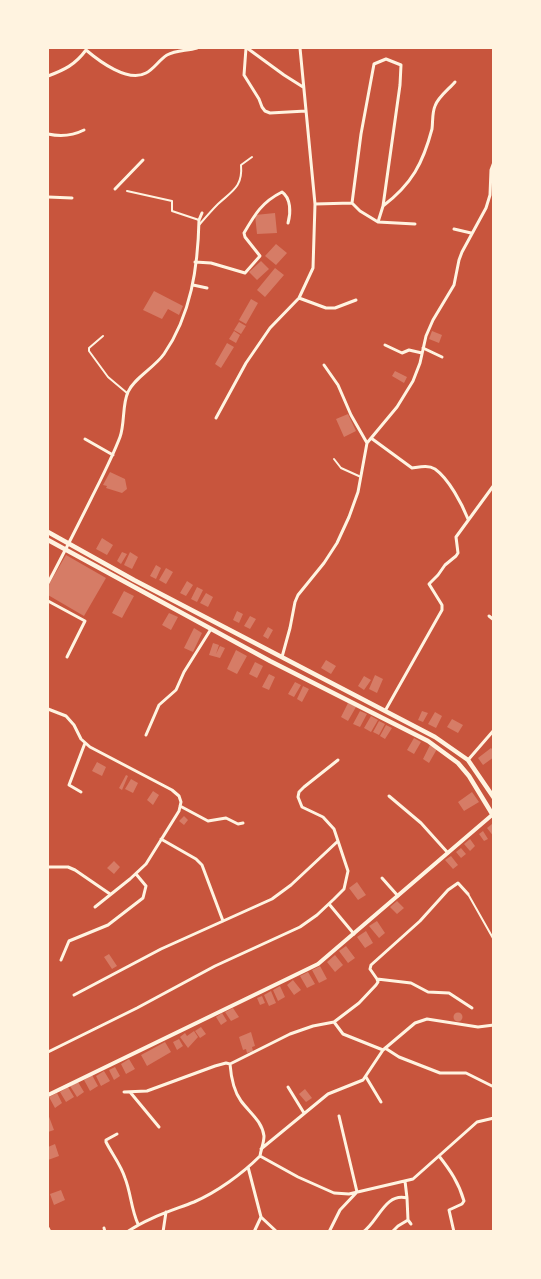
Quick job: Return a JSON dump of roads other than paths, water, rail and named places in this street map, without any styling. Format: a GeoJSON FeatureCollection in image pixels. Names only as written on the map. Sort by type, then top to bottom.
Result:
{"type":"FeatureCollection","features":[{"type":"Feature","properties":{"kind":"main road"},"geometry":{"type":"LineString","coordinates":[[48,532],[435,737],[468,760],[494,798]]}},
{"type":"Feature","properties":{"kind":"main road"},"geometry":{"type":"LineString","coordinates":[[48,540],[270,661],[428,741],[458,763],[469,776],[493,816]]}},
{"type":"Feature","properties":{"kind":"street"},"geometry":{"type":"LineString","coordinates":[[48,76],[75,64],[84,49],[110,68],[137,76],[144,74],[166,55],[197,48]]}},
{"type":"Feature","properties":{"kind":"street"},"geometry":{"type":"LineString","coordinates":[[304,87],[247,48],[244,75],[265,111],[270,113],[306,111]]}},
{"type":"Feature","properties":{"kind":"street"},"geometry":{"type":"LineString","coordinates":[[216,418],[246,363],[270,328],[299,298],[313,268],[315,204],[300,48]]}},
{"type":"Feature","properties":{"kind":"street"},"geometry":{"type":"LineString","coordinates":[[378,222],[383,206],[400,84],[401,64],[386,59],[374,64],[361,134],[352,203],[360,212],[378,222],[415,224]]}},
{"type":"Feature","properties":{"kind":"street"},"geometry":{"type":"LineString","coordinates":[[383,206],[412,177],[422,162],[433,124],[435,105],[455,82]]}},
{"type":"Feature","properties":{"kind":"street"},"geometry":{"type":"LineString","coordinates":[[48,134],[59,136],[75,135],[84,130]]}},
{"type":"Feature","properties":{"kind":"street"},"geometry":{"type":"LineString","coordinates":[[115,189],[142,160]]}},
{"type":"Feature","properties":{"kind":"street"},"geometry":{"type":"LineString","coordinates":[[282,657],[298,595],[324,563],[344,530],[358,492],[368,443],[406,394],[417,372],[426,336],[433,320],[454,285],[459,260],[471,233],[486,208],[490,195],[491,170],[494,162]]}},
{"type":"Feature","properties":{"kind":"street"},"geometry":{"type":"LineString","coordinates":[[195,262],[210,263],[245,273],[260,256],[244,233],[256,212],[282,192],[287,196],[288,201],[290,215],[288,223]]}},
{"type":"Feature","properties":{"kind":"street"},"geometry":{"type":"LineString","coordinates":[[48,197],[72,198]]}},
{"type":"Feature","properties":{"kind":"street"},"geometry":{"type":"LineString","coordinates":[[315,204],[352,203]]}},
{"type":"Feature","properties":{"kind":"street"},"geometry":{"type":"LineString","coordinates":[[48,583],[70,544],[113,455],[124,422],[127,393],[133,383],[164,355],[178,330],[189,302],[193,285],[199,223],[202,213]]}},
{"type":"Feature","properties":{"kind":"street"},"geometry":{"type":"LineString","coordinates":[[454,229],[471,233]]}},
{"type":"Feature","properties":{"kind":"street"},"geometry":{"type":"LineString","coordinates":[[193,285],[207,288]]}},
{"type":"Feature","properties":{"kind":"street"},"geometry":{"type":"LineString","coordinates":[[299,298],[326,308],[335,308],[356,300]]}},
{"type":"Feature","properties":{"kind":"street"},"geometry":{"type":"LineString","coordinates":[[385,345],[402,353],[409,350],[422,353]]}},
{"type":"Feature","properties":{"kind":"street"},"geometry":{"type":"LineString","coordinates":[[423,348],[442,357]]}},
{"type":"Feature","properties":{"kind":"street"},"geometry":{"type":"LineString","coordinates":[[324,365],[338,385],[351,416],[368,443]]}},
{"type":"Feature","properties":{"kind":"street"},"geometry":{"type":"LineString","coordinates":[[371,438],[412,468],[425,466],[435,469],[454,491],[468,519]]}},
{"type":"Feature","properties":{"kind":"street"},"geometry":{"type":"LineString","coordinates":[[86,439],[113,455]]}},
{"type":"Feature","properties":{"kind":"street"},"geometry":{"type":"LineString","coordinates":[[386,710],[442,610],[442,605],[429,584],[458,553],[456,537],[494,485]]}},
{"type":"Feature","properties":{"kind":"street"},"geometry":{"type":"LineString","coordinates":[[48,601],[84,621],[67,657]]}},
{"type":"Feature","properties":{"kind":"street"},"geometry":{"type":"LineString","coordinates":[[489,616],[494,620]]}},
{"type":"Feature","properties":{"kind":"street"},"geometry":{"type":"LineString","coordinates":[[146,735],[159,705],[176,690],[184,672],[211,628]]}},
{"type":"Feature","properties":{"kind":"street"},"geometry":{"type":"LineString","coordinates":[[48,709],[66,716],[90,748],[172,790],[179,796],[181,802],[146,864],[95,907]]}},
{"type":"Feature","properties":{"kind":"street"},"geometry":{"type":"LineString","coordinates":[[468,760],[494,730]]}},
{"type":"Feature","properties":{"kind":"street"},"geometry":{"type":"LineString","coordinates":[[81,792],[69,785],[85,743]]}},
{"type":"Feature","properties":{"kind":"street"},"geometry":{"type":"LineString","coordinates":[[48,1052],[137,1008],[215,966],[300,927],[329,904],[344,888],[348,877],[346,864],[331,825],[323,818],[304,808],[298,797],[299,792],[304,786],[338,760]]}},
{"type":"Feature","properties":{"kind":"street"},"geometry":{"type":"LineString","coordinates":[[389,796],[421,823],[448,853]]}},
{"type":"Feature","properties":{"kind":"street"},"geometry":{"type":"LineString","coordinates":[[180,806],[208,821],[226,818],[238,824],[242,823]]}},
{"type":"Feature","properties":{"kind":"street"},"geometry":{"type":"LineString","coordinates":[[48,1096],[318,964],[493,816]]}},
{"type":"Feature","properties":{"kind":"street"},"geometry":{"type":"LineString","coordinates":[[161,839],[199,861],[222,921]]}},
{"type":"Feature","properties":{"kind":"street"},"geometry":{"type":"LineString","coordinates":[[74,995],[161,949],[272,899],[291,885],[338,841]]}},
{"type":"Feature","properties":{"kind":"street"},"geometry":{"type":"LineString","coordinates":[[48,867],[68,867],[75,870],[110,894]]}},
{"type":"Feature","properties":{"kind":"street"},"geometry":{"type":"LineString","coordinates":[[61,960],[70,941],[108,925],[143,898],[146,886],[136,874]]}},
{"type":"Feature","properties":{"kind":"street"},"geometry":{"type":"LineString","coordinates":[[382,878],[398,896]]}},
{"type":"Feature","properties":{"kind":"street"},"geometry":{"type":"LineString","coordinates":[[468,894],[458,883],[448,890],[420,921],[371,965],[370,969],[378,979],[411,983],[427,992],[449,993],[472,1008]]}},
{"type":"Feature","properties":{"kind":"street"},"geometry":{"type":"LineString","coordinates":[[329,904],[354,934]]}},
{"type":"Feature","properties":{"kind":"street"},"geometry":{"type":"LineString","coordinates":[[124,1092],[147,1090],[215,1066],[226,1063],[230,1064],[290,1034],[313,1026],[334,1022],[359,1003],[376,985],[378,979]]}},
{"type":"Feature","properties":{"kind":"street"},"geometry":{"type":"LineString","coordinates":[[262,1149],[331,1091],[358,1083],[366,1077],[384,1049],[409,1026],[422,1020],[478,1027],[494,1025]]}},
{"type":"Feature","properties":{"kind":"street"},"geometry":{"type":"LineString","coordinates":[[334,1022],[343,1034],[384,1049],[399,1057],[440,1073],[466,1073],[494,1087]]}},
{"type":"Feature","properties":{"kind":"street"},"geometry":{"type":"LineString","coordinates":[[127,1232],[138,1224],[195,1201],[248,1167],[260,1156],[264,1136],[261,1126],[258,1119],[240,1099],[234,1087],[230,1064]]}},
{"type":"Feature","properties":{"kind":"street"},"geometry":{"type":"LineString","coordinates":[[366,1077],[381,1102]]}},
{"type":"Feature","properties":{"kind":"street"},"geometry":{"type":"LineString","coordinates":[[288,1088],[304,1113]]}},
{"type":"Feature","properties":{"kind":"street"},"geometry":{"type":"LineString","coordinates":[[129,1092],[159,1127]]}},
{"type":"Feature","properties":{"kind":"street"},"geometry":{"type":"LineString","coordinates":[[340,1116],[357,1192]]}},
{"type":"Feature","properties":{"kind":"street"},"geometry":{"type":"LineString","coordinates":[[260,1156],[298,1177],[334,1193],[357,1192],[416,1177],[477,1122],[494,1118]]}},
{"type":"Feature","properties":{"kind":"street"},"geometry":{"type":"LineString","coordinates":[[117,1134],[106,1140],[106,1142],[124,1175],[132,1201],[132,1211],[138,1224]]}},
{"type":"Feature","properties":{"kind":"street"},"geometry":{"type":"LineString","coordinates":[[439,1156],[452,1173],[461,1190],[464,1201],[462,1204],[449,1210],[454,1232]]}},
{"type":"Feature","properties":{"kind":"street"},"geometry":{"type":"LineString","coordinates":[[248,1167],[261,1217],[276,1232]]}},
{"type":"Feature","properties":{"kind":"street"},"geometry":{"type":"LineString","coordinates":[[393,1231],[398,1226],[409,1222],[405,1181]]}},
{"type":"Feature","properties":{"kind":"street"},"geometry":{"type":"LineString","coordinates":[[329,1232],[340,1210],[357,1192]]}},
{"type":"Feature","properties":{"kind":"street"},"geometry":{"type":"LineString","coordinates":[[363,1232],[373,1224],[387,1203],[400,1198],[407,1198]]}},
{"type":"Feature","properties":{"kind":"street"},"geometry":{"type":"LineString","coordinates":[[163,1232],[166,1212]]}},
{"type":"Feature","properties":{"kind":"street"},"geometry":{"type":"LineString","coordinates":[[254,1232],[261,1217]]}},
{"type":"Feature","properties":{"kind":"street"},"geometry":{"type":"LineString","coordinates":[[48,1228],[50,1232]]}},
{"type":"Feature","properties":{"kind":"lane"},"geometry":{"type":"LineString","coordinates":[[127,190],[172,201],[172,211],[199,223],[233,192],[239,183],[241,165],[252,157]]}},
{"type":"Feature","properties":{"kind":"lane"},"geometry":{"type":"LineString","coordinates":[[103,336],[89,351],[108,376],[127,393]]}},
{"type":"Feature","properties":{"kind":"lane"},"geometry":{"type":"LineString","coordinates":[[334,459],[341,468],[360,477]]}},
{"type":"Feature","properties":{"kind":"lane"},"geometry":{"type":"LineString","coordinates":[[468,894],[494,940]]}}]}
